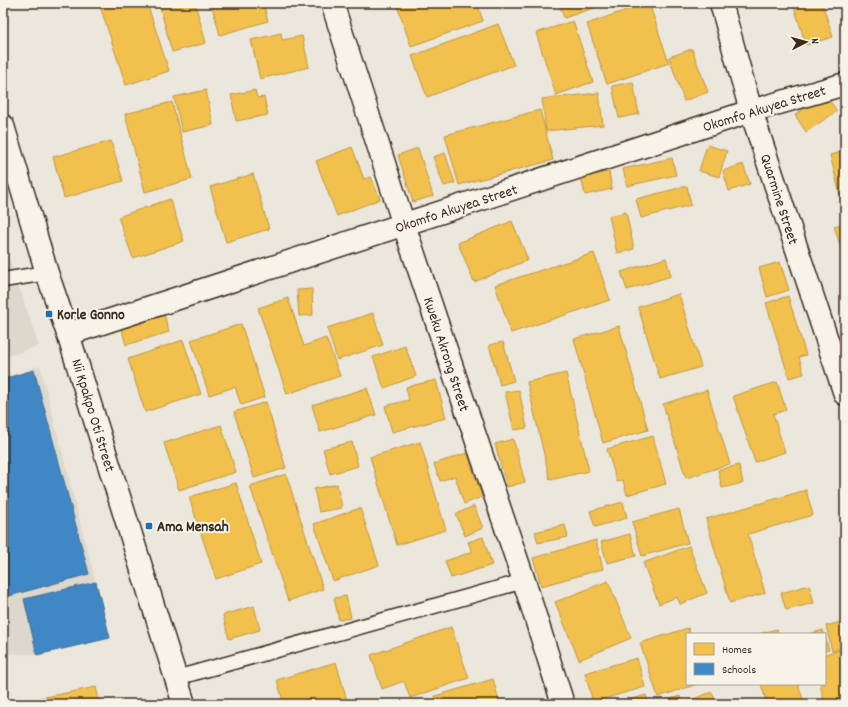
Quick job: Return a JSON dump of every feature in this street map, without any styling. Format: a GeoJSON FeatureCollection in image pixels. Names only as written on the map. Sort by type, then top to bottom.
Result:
{"type":"FeatureCollection","features":[{"type":"Feature","properties":{"kind":"street","name":"Kweku Akrong Street"},"geometry":{"type":"LineString","coordinates":[[332,3],[404,225],[524,581],[563,704]]}},
{"type":"Feature","properties":{"kind":"street","name":"Quarmine Street"},"geometry":{"type":"LineString","coordinates":[[721,3],[751,111],[845,394]]}},
{"type":"Feature","properties":{"kind":"street","name":"Okomfo Akuyea Street"},"geometry":{"type":"LineString","coordinates":[[68,334],[751,111],[845,84]]}},
{"type":"Feature","properties":{"kind":"street","name":"Nii Kpakpo Oti Street"},"geometry":{"type":"LineString","coordinates":[[3,126],[47,273],[68,334],[184,704]]}},
{"type":"Feature","properties":{"kind":"lane"},"geometry":{"type":"LineString","coordinates":[[3,280],[47,273]]}},
{"type":"Feature","properties":{"kind":"lane"},"geometry":{"type":"LineString","coordinates":[[176,678],[524,581]]}},
{"type":"Feature","properties":{"kind":"shaded area"},"geometry":{"type":"Polygon","coordinates":[[[3,241],[39,346],[3,358],[3,241]]]}},
{"type":"Feature","properties":{"kind":"shaded area"},"geometry":{"type":"Polygon","coordinates":[[[40,366],[110,638],[37,655],[3,653],[3,378],[40,366]]]}},
{"type":"Feature","properties":{"kind":"building: Homes"},"geometry":{"type":"Polygon","coordinates":[[[99,3],[147,3],[169,71],[126,85],[99,3]]]}},
{"type":"Feature","properties":{"kind":"building: Homes"},"geometry":{"type":"Polygon","coordinates":[[[159,3],[195,3],[206,43],[172,52],[159,3]]]}},
{"type":"Feature","properties":{"kind":"building: Homes"},"geometry":{"type":"Polygon","coordinates":[[[211,3],[263,3],[268,21],[220,35],[211,3]]]}},
{"type":"Feature","properties":{"kind":"building: Homes"},"geometry":{"type":"Polygon","coordinates":[[[396,3],[477,3],[483,21],[411,46],[396,3]]]}},
{"type":"Feature","properties":{"kind":"building: Homes"},"geometry":{"type":"Polygon","coordinates":[[[559,3],[609,3],[564,18],[559,3]]]}},
{"type":"Feature","properties":{"kind":"building: Homes"},"geometry":{"type":"Polygon","coordinates":[[[649,3],[669,63],[607,84],[587,24],[649,3]]]}},
{"type":"Feature","properties":{"kind":"building: Homes"},"geometry":{"type":"Polygon","coordinates":[[[793,3],[822,3],[833,37],[806,45],[793,3]]]}},
{"type":"Feature","properties":{"kind":"building: Homes"},"geometry":{"type":"Polygon","coordinates":[[[573,21],[593,82],[556,95],[536,33],[573,21]]]}},
{"type":"Feature","properties":{"kind":"building: Homes"},"geometry":{"type":"Polygon","coordinates":[[[498,24],[514,65],[427,97],[412,56],[498,24]]]}},
{"type":"Feature","properties":{"kind":"building: Homes"},"geometry":{"type":"Polygon","coordinates":[[[281,33],[282,40],[302,36],[309,67],[260,79],[251,40],[281,33]]]}},
{"type":"Feature","properties":{"kind":"building: Homes"},"geometry":{"type":"Polygon","coordinates":[[[692,49],[708,92],[684,101],[669,57],[692,49]]]}},
{"type":"Feature","properties":{"kind":"building: Homes"},"geometry":{"type":"Polygon","coordinates":[[[633,82],[639,114],[619,118],[612,86],[633,82]]]}},
{"type":"Feature","properties":{"kind":"building: Homes"},"geometry":{"type":"Polygon","coordinates":[[[206,90],[213,125],[182,132],[174,97],[206,90]]]}},
{"type":"Feature","properties":{"kind":"building: Homes"},"geometry":{"type":"Polygon","coordinates":[[[255,90],[257,98],[264,97],[268,115],[236,121],[231,95],[255,90]]]}},
{"type":"Feature","properties":{"kind":"building: Homes"},"geometry":{"type":"Polygon","coordinates":[[[599,93],[603,125],[546,131],[542,99],[599,93]]]}},
{"type":"Feature","properties":{"kind":"building: Homes"},"geometry":{"type":"Polygon","coordinates":[[[825,94],[837,111],[806,132],[795,115],[825,94]]]}},
{"type":"Feature","properties":{"kind":"building: Homes"},"geometry":{"type":"Polygon","coordinates":[[[172,102],[192,179],[145,192],[125,114],[172,102]]]}},
{"type":"Feature","properties":{"kind":"building: Homes"},"geometry":{"type":"Polygon","coordinates":[[[540,110],[553,160],[459,185],[445,135],[540,110]]]}},
{"type":"Feature","properties":{"kind":"building: Homes"},"geometry":{"type":"Polygon","coordinates":[[[111,141],[123,181],[64,198],[53,157],[111,141]]]}},
{"type":"Feature","properties":{"kind":"building: Homes"},"geometry":{"type":"Polygon","coordinates":[[[707,145],[727,151],[719,177],[699,171],[707,145]]]}},
{"type":"Feature","properties":{"kind":"building: Homes"},"geometry":{"type":"Polygon","coordinates":[[[352,147],[364,179],[371,177],[380,199],[337,216],[316,161],[352,147]]]}},
{"type":"Feature","properties":{"kind":"building: Homes"},"geometry":{"type":"Polygon","coordinates":[[[418,148],[433,196],[413,202],[398,155],[418,148]]]}},
{"type":"Feature","properties":{"kind":"building: Homes"},"geometry":{"type":"Polygon","coordinates":[[[845,151],[845,202],[842,203],[830,155],[845,151]]]}},
{"type":"Feature","properties":{"kind":"building: Homes"},"geometry":{"type":"Polygon","coordinates":[[[445,153],[455,183],[444,186],[433,157],[445,153]]]}},
{"type":"Feature","properties":{"kind":"building: Homes"},"geometry":{"type":"Polygon","coordinates":[[[672,158],[676,175],[627,186],[623,169],[672,158]]]}},
{"type":"Feature","properties":{"kind":"building: Homes"},"geometry":{"type":"Polygon","coordinates":[[[743,164],[750,184],[729,191],[723,171],[743,164]]]}},
{"type":"Feature","properties":{"kind":"building: Homes"},"geometry":{"type":"Polygon","coordinates":[[[609,172],[612,189],[585,195],[581,177],[609,172]]]}},
{"type":"Feature","properties":{"kind":"building: Homes"},"geometry":{"type":"Polygon","coordinates":[[[253,174],[269,229],[226,242],[210,187],[253,174]]]}},
{"type":"Feature","properties":{"kind":"building: Homes"},"geometry":{"type":"Polygon","coordinates":[[[687,186],[691,205],[641,218],[636,199],[687,186]]]}},
{"type":"Feature","properties":{"kind":"building: Homes"},"geometry":{"type":"Polygon","coordinates":[[[170,199],[184,241],[133,258],[118,217],[170,199]]]}},
{"type":"Feature","properties":{"kind":"building: Homes"},"geometry":{"type":"Polygon","coordinates":[[[626,212],[634,249],[617,253],[609,216],[626,212]]]}},
{"type":"Feature","properties":{"kind":"building: Homes"},"geometry":{"type":"Polygon","coordinates":[[[512,221],[528,260],[474,282],[458,243],[512,221]]]}},
{"type":"Feature","properties":{"kind":"building: Homes"},"geometry":{"type":"Polygon","coordinates":[[[845,223],[845,261],[834,226],[845,223]]]}},
{"type":"Feature","properties":{"kind":"building: Homes"},"geometry":{"type":"Polygon","coordinates":[[[594,253],[610,300],[511,333],[495,285],[594,253]]]}},
{"type":"Feature","properties":{"kind":"building: Homes"},"geometry":{"type":"Polygon","coordinates":[[[666,258],[671,276],[627,290],[621,272],[666,258]]]}},
{"type":"Feature","properties":{"kind":"building: Homes"},"geometry":{"type":"Polygon","coordinates":[[[780,262],[789,290],[767,297],[759,268],[780,262]]]}},
{"type":"Feature","properties":{"kind":"building: Homes"},"geometry":{"type":"Polygon","coordinates":[[[312,289],[313,315],[299,316],[297,290],[312,289]]]}},
{"type":"Feature","properties":{"kind":"building: Homes"},"geometry":{"type":"Polygon","coordinates":[[[679,294],[701,367],[660,379],[638,307],[679,294]]]}},
{"type":"Feature","properties":{"kind":"building: Homes"},"geometry":{"type":"Polygon","coordinates":[[[788,296],[806,355],[799,357],[804,374],[789,378],[766,303],[788,296]]]}},
{"type":"Feature","properties":{"kind":"building: Homes"},"geometry":{"type":"Polygon","coordinates":[[[288,298],[304,346],[326,338],[340,376],[287,394],[258,308],[288,298]]]}},
{"type":"Feature","properties":{"kind":"building: Homes"},"geometry":{"type":"Polygon","coordinates":[[[373,313],[383,345],[337,360],[327,328],[373,313]]]}},
{"type":"Feature","properties":{"kind":"building: Homes"},"geometry":{"type":"Polygon","coordinates":[[[164,314],[169,332],[126,345],[121,326],[164,314]]]}},
{"type":"Feature","properties":{"kind":"building: Homes"},"geometry":{"type":"Polygon","coordinates":[[[241,324],[265,397],[241,405],[235,387],[209,395],[191,340],[241,324]]]}},
{"type":"Feature","properties":{"kind":"building: Homes"},"geometry":{"type":"Polygon","coordinates":[[[619,326],[648,430],[603,443],[574,339],[619,326]]]}},
{"type":"Feature","properties":{"kind":"building: Homes"},"geometry":{"type":"Polygon","coordinates":[[[183,340],[201,394],[145,412],[128,359],[183,340]]]}},
{"type":"Feature","properties":{"kind":"building: Homes"},"geometry":{"type":"Polygon","coordinates":[[[503,342],[514,381],[500,385],[489,345],[503,342]]]}},
{"type":"Feature","properties":{"kind":"building: Homes"},"geometry":{"type":"Polygon","coordinates":[[[405,346],[416,376],[384,388],[373,357],[405,346]]]}},
{"type":"Feature","properties":{"kind":"building: Homes"},"geometry":{"type":"Polygon","coordinates":[[[566,373],[589,471],[550,480],[527,382],[566,373]]]}},
{"type":"Feature","properties":{"kind":"building: Homes"},"geometry":{"type":"Polygon","coordinates":[[[436,380],[446,418],[392,432],[385,406],[409,400],[406,387],[436,380]]]}},
{"type":"Feature","properties":{"kind":"building: Homes"},"geometry":{"type":"Polygon","coordinates":[[[777,382],[786,410],[773,414],[785,452],[755,462],[733,396],[777,382]]]}},
{"type":"Feature","properties":{"kind":"building: Homes"},"geometry":{"type":"Polygon","coordinates":[[[367,388],[376,415],[320,432],[312,405],[367,388]]]}},
{"type":"Feature","properties":{"kind":"building: Homes"},"geometry":{"type":"Polygon","coordinates":[[[519,390],[527,428],[514,430],[505,392],[519,390]]]}},
{"type":"Feature","properties":{"kind":"building: Homes"},"geometry":{"type":"Polygon","coordinates":[[[707,390],[730,464],[686,478],[663,404],[707,390]]]}},
{"type":"Feature","properties":{"kind":"building: Homes"},"geometry":{"type":"Polygon","coordinates":[[[266,402],[286,468],[254,478],[234,412],[266,402]]]}},
{"type":"Feature","properties":{"kind":"building: Homes"},"geometry":{"type":"Polygon","coordinates":[[[221,425],[236,472],[179,490],[164,443],[221,425]]]}},
{"type":"Feature","properties":{"kind":"building: Homes"},"geometry":{"type":"Polygon","coordinates":[[[653,436],[666,484],[627,495],[623,480],[617,482],[607,449],[653,436]]]}},
{"type":"Feature","properties":{"kind":"building: Homes"},"geometry":{"type":"Polygon","coordinates":[[[513,439],[525,482],[507,487],[495,444],[513,439]]]}},
{"type":"Feature","properties":{"kind":"building: Homes"},"geometry":{"type":"Polygon","coordinates":[[[352,442],[358,466],[330,474],[323,449],[352,442]]]}},
{"type":"Feature","properties":{"kind":"building: Homes"},"geometry":{"type":"Polygon","coordinates":[[[420,442],[446,530],[397,545],[370,457],[420,442]]]}},
{"type":"Feature","properties":{"kind":"building: Homes"},"geometry":{"type":"Polygon","coordinates":[[[467,453],[482,497],[464,504],[455,476],[440,481],[434,464],[467,453]]]}},
{"type":"Feature","properties":{"kind":"building: Homes"},"geometry":{"type":"Polygon","coordinates":[[[739,465],[743,483],[722,488],[718,470],[739,465]]]}},
{"type":"Feature","properties":{"kind":"building: Homes"},"geometry":{"type":"Polygon","coordinates":[[[286,474],[323,589],[288,601],[250,486],[286,474]]]}},
{"type":"Feature","properties":{"kind":"building: Homes"},"geometry":{"type":"Polygon","coordinates":[[[236,483],[261,564],[216,579],[189,497],[236,483]]]}},
{"type":"Feature","properties":{"kind":"building: Homes"},"geometry":{"type":"Polygon","coordinates":[[[337,484],[342,508],[319,512],[314,489],[337,484]]]}},
{"type":"Feature","properties":{"kind":"building: Homes"},"geometry":{"type":"Polygon","coordinates":[[[806,490],[813,515],[748,534],[765,593],[730,603],[706,519],[806,490]]]}},
{"type":"Feature","properties":{"kind":"building: Homes"},"geometry":{"type":"Polygon","coordinates":[[[623,502],[627,518],[595,527],[590,511],[623,502]]]}},
{"type":"Feature","properties":{"kind":"building: Homes"},"geometry":{"type":"Polygon","coordinates":[[[474,506],[483,528],[465,536],[456,514],[474,506]]]}},
{"type":"Feature","properties":{"kind":"building: Homes"},"geometry":{"type":"Polygon","coordinates":[[[360,508],[379,565],[333,581],[314,524],[360,508]]]}},
{"type":"Feature","properties":{"kind":"building: Homes"},"geometry":{"type":"Polygon","coordinates":[[[679,509],[688,543],[642,556],[632,522],[679,509]]]}},
{"type":"Feature","properties":{"kind":"building: Homes"},"geometry":{"type":"Polygon","coordinates":[[[565,525],[568,537],[538,543],[535,532],[565,525]]]}},
{"type":"Feature","properties":{"kind":"building: Homes"},"geometry":{"type":"Polygon","coordinates":[[[630,534],[636,556],[607,563],[601,542],[630,534]]]}},
{"type":"Feature","properties":{"kind":"building: Homes"},"geometry":{"type":"Polygon","coordinates":[[[483,537],[492,565],[451,578],[445,561],[472,552],[468,542],[483,537]]]}},
{"type":"Feature","properties":{"kind":"building: Homes"},"geometry":{"type":"Polygon","coordinates":[[[596,540],[603,569],[541,586],[533,558],[596,540]]]}},
{"type":"Feature","properties":{"kind":"building: Homes"},"geometry":{"type":"Polygon","coordinates":[[[689,546],[707,593],[680,604],[677,597],[659,604],[643,563],[689,546]]]}},
{"type":"Feature","properties":{"kind":"building: Homes"},"geometry":{"type":"Polygon","coordinates":[[[608,581],[631,638],[579,660],[555,602],[608,581]]]}},
{"type":"Feature","properties":{"kind":"building: Homes"},"geometry":{"type":"Polygon","coordinates":[[[809,585],[814,603],[786,610],[781,593],[809,585]]]}},
{"type":"Feature","properties":{"kind":"building: Homes"},"geometry":{"type":"Polygon","coordinates":[[[346,596],[351,618],[339,620],[334,598],[346,596]]]}},
{"type":"Feature","properties":{"kind":"building: Homes"},"geometry":{"type":"Polygon","coordinates":[[[254,606],[260,630],[229,639],[223,615],[254,606]]]}},
{"type":"Feature","properties":{"kind":"building: Homes"},"geometry":{"type":"Polygon","coordinates":[[[845,621],[845,647],[832,651],[826,626],[845,621]]]}},
{"type":"Feature","properties":{"kind":"building: Homes"},"geometry":{"type":"Polygon","coordinates":[[[451,627],[469,678],[410,698],[404,681],[382,689],[371,655],[451,627]]]}},
{"type":"Feature","properties":{"kind":"building: Homes"},"geometry":{"type":"Polygon","coordinates":[[[688,628],[690,633],[686,633],[686,685],[695,685],[658,697],[640,643],[688,628]]]}},
{"type":"Feature","properties":{"kind":"building: Homes"},"geometry":{"type":"Polygon","coordinates":[[[777,629],[778,633],[762,633],[777,629]]]}},
{"type":"Feature","properties":{"kind":"building: Homes"},"geometry":{"type":"Polygon","coordinates":[[[823,630],[824,633],[812,633],[823,630]]]}},
{"type":"Feature","properties":{"kind":"building: Homes"},"geometry":{"type":"Polygon","coordinates":[[[826,640],[829,650],[826,651],[826,640]]]}},
{"type":"Feature","properties":{"kind":"building: Homes"},"geometry":{"type":"Polygon","coordinates":[[[845,649],[845,699],[825,704],[820,685],[826,685],[826,654],[845,649]]]}},
{"type":"Feature","properties":{"kind":"building: Homes"},"geometry":{"type":"Polygon","coordinates":[[[637,658],[645,687],[593,702],[585,673],[637,658]]]}},
{"type":"Feature","properties":{"kind":"building: Homes"},"geometry":{"type":"Polygon","coordinates":[[[336,662],[348,704],[284,704],[277,680],[336,662]]]}},
{"type":"Feature","properties":{"kind":"building: Homes"},"geometry":{"type":"Polygon","coordinates":[[[493,679],[500,704],[438,704],[435,696],[493,679]]]}},
{"type":"Feature","properties":{"kind":"building: Homes"},"geometry":{"type":"Polygon","coordinates":[[[761,685],[798,685],[803,699],[785,704],[767,704],[761,685]]]}},
{"type":"Feature","properties":{"kind":"building: Homes"},"geometry":{"type":"Polygon","coordinates":[[[96,687],[100,704],[10,704],[96,687]]]}},
{"type":"Feature","properties":{"kind":"building: Homes"},"geometry":{"type":"Polygon","coordinates":[[[712,692],[716,704],[663,704],[662,702],[680,696],[682,703],[712,692]]]}},
{"type":"Feature","properties":{"kind":"building: Homes"},"geometry":{"type":"Polygon","coordinates":[[[646,695],[649,704],[616,704],[646,695]]]}},
{"type":"Feature","properties":{"kind":"building: Schools"},"geometry":{"type":"Polygon","coordinates":[[[34,370],[89,574],[9,596],[3,574],[3,379],[34,370]]]}},
{"type":"Feature","properties":{"kind":"building: Schools"},"geometry":{"type":"Polygon","coordinates":[[[96,582],[110,638],[37,655],[24,599],[96,582]]]}},
{"type":"Feature","properties":{"kind":"building: Schools"},"geometry":{"type":"Polygon","coordinates":[[[3,590],[7,608],[3,609],[3,590]]]}},
{"type":"Feature","properties":{"kind":"place","name":"Korle Gonno"},"geometry":{"type":"Point","coordinates":[49,314]}},
{"type":"Feature","properties":{"kind":"place","name":"Ama Mensah"},"geometry":{"type":"Point","coordinates":[149,526]}}]}
